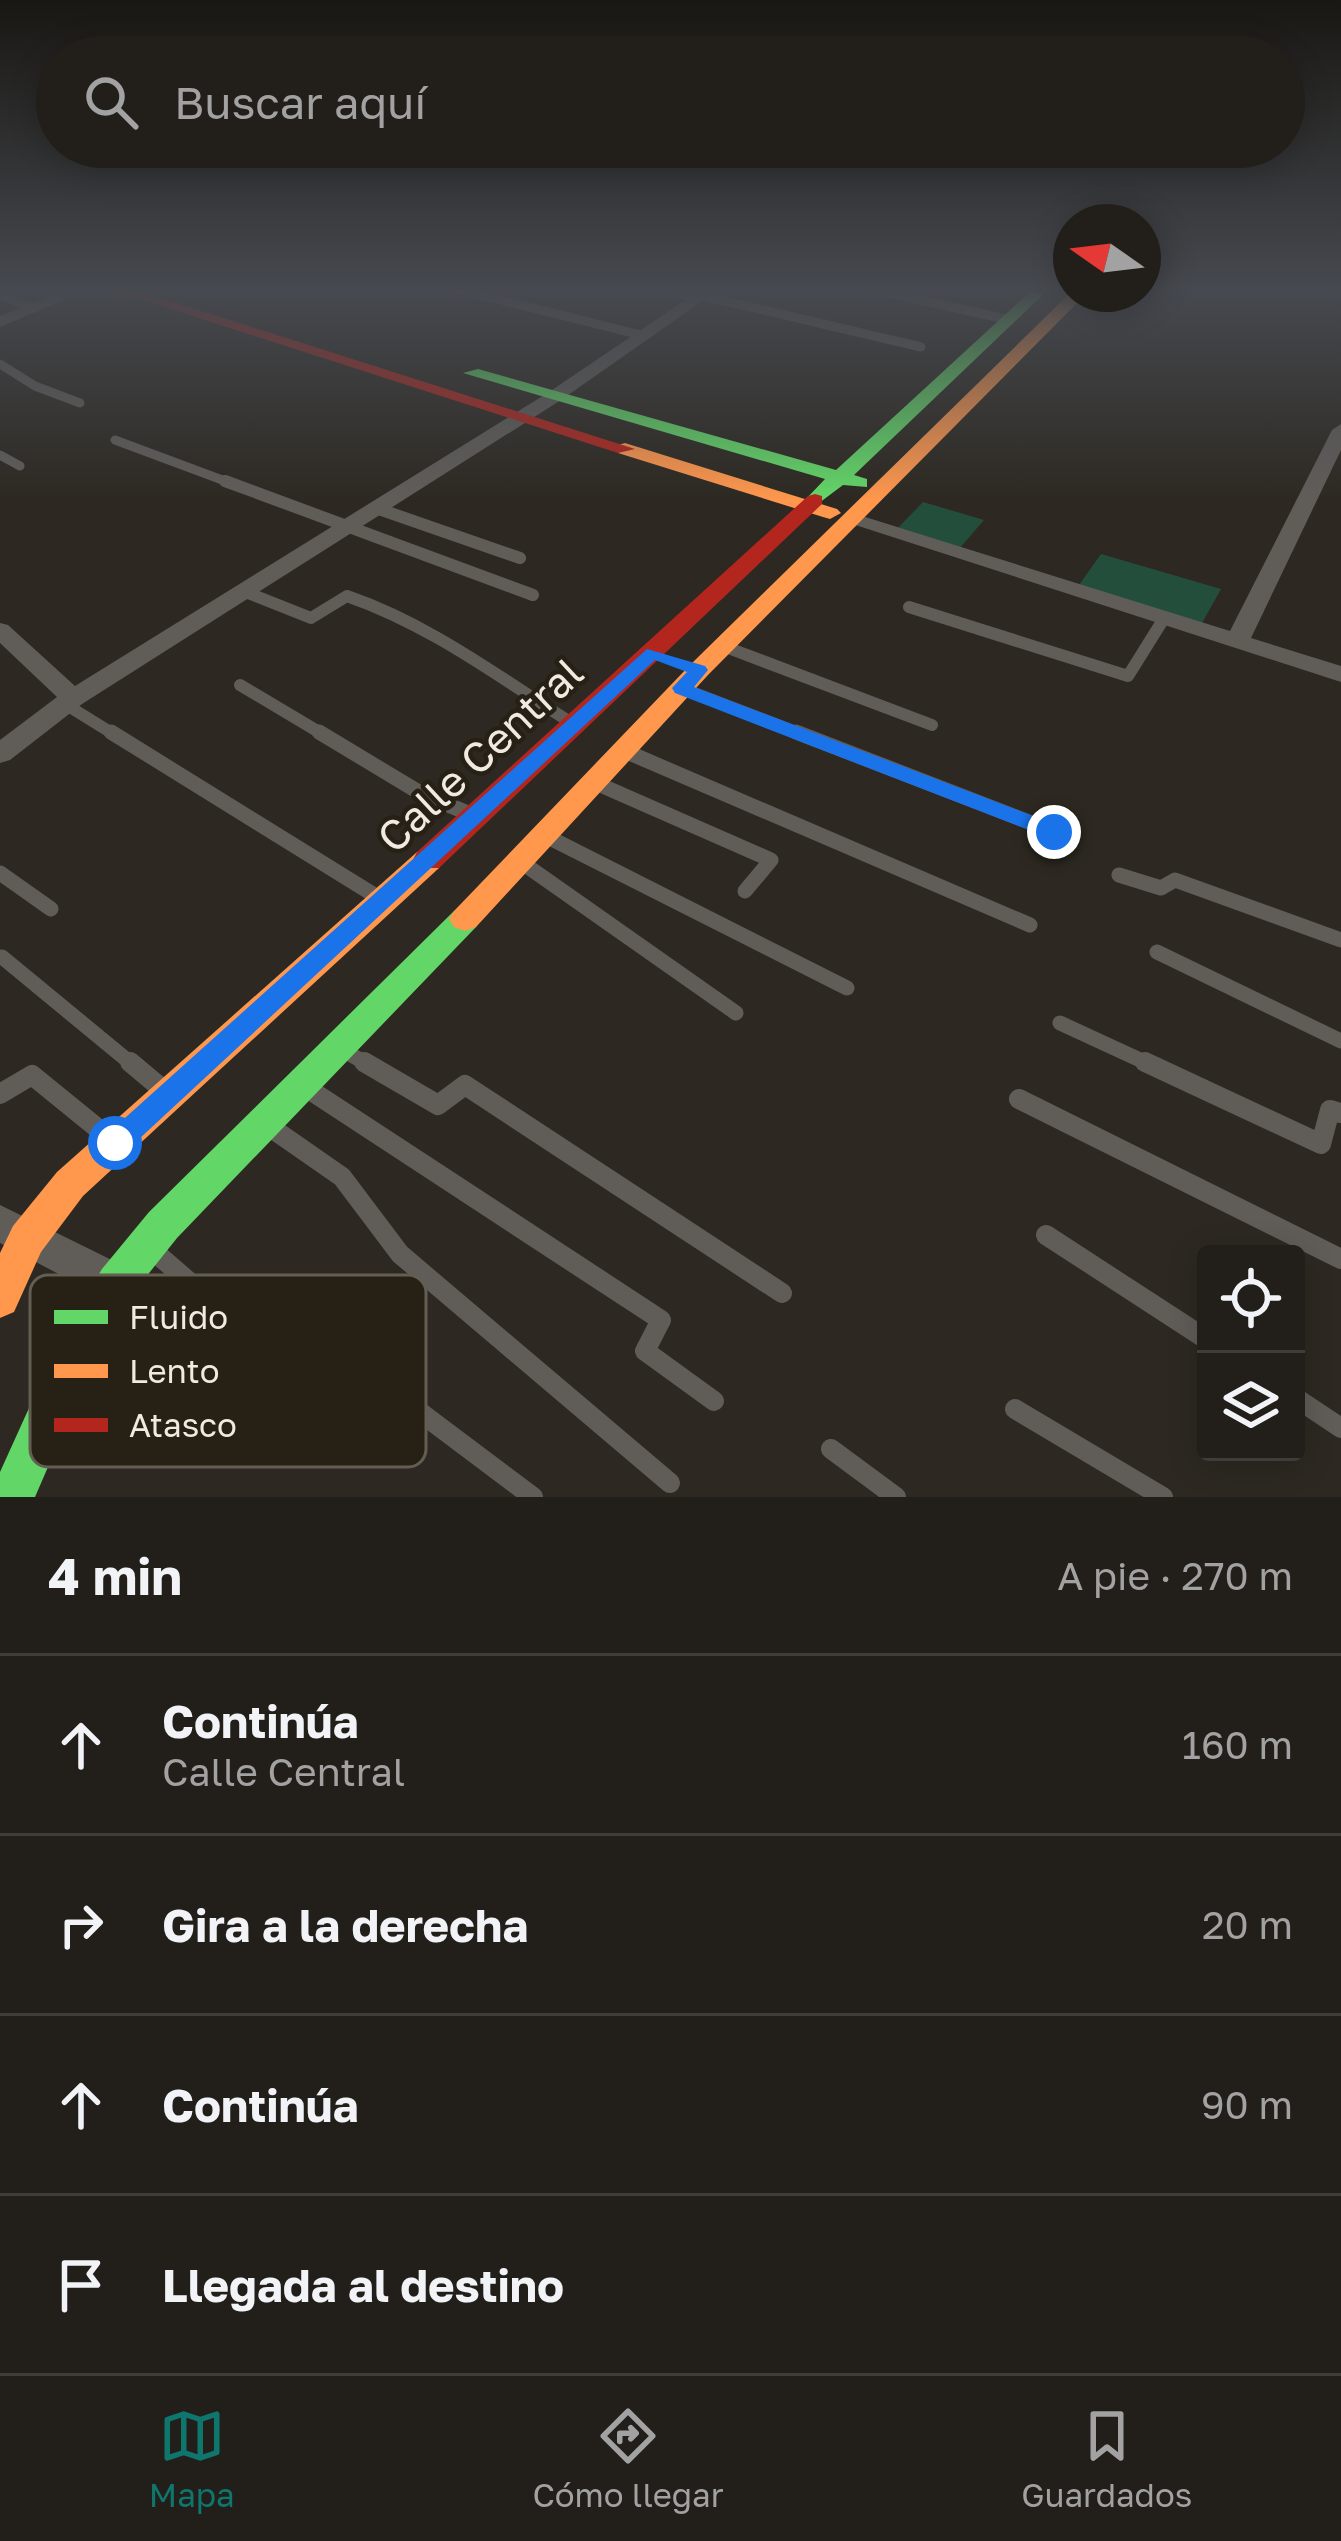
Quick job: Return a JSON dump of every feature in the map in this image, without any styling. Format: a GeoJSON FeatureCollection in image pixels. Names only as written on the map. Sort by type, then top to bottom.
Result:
{"type":"FeatureCollection","features":[{"type":"Feature","properties":{"kind":"street"},"geometry":{"type":"LineString","coordinates":[[343,360],[1341,674]]}},
{"type":"Feature","properties":{"kind":"street"},"geometry":{"type":"LineString","coordinates":[[427,360],[882,490]]}},
{"type":"Feature","properties":{"kind":"street"},"geometry":{"type":"LineString","coordinates":[[2,750],[69,701],[608,360]]}},
{"type":"Feature","properties":{"kind":"street","name":"Calle Central"},"geometry":{"type":"LineString","coordinates":[[0,1298],[14,1231],[384,901],[968,360]]}},
{"type":"Feature","properties":{"kind":"street"},"geometry":{"type":"LineString","coordinates":[[122,1275],[690,679],[1012,360]]}},
{"type":"Feature","properties":{"kind":"street"},"geometry":{"type":"LineString","coordinates":[[1236,643],[1341,430]]}},
{"type":"Feature","properties":{"kind":"street"},"geometry":{"type":"LineString","coordinates":[[0,630],[69,701]]}},
{"type":"Feature","properties":{"kind":"street"},"geometry":{"type":"LineString","coordinates":[[653,652],[690,679]]}},
{"type":"Feature","properties":{"kind":"street"},"geometry":{"type":"LineString","coordinates":[[14,1231],[100,1275]]}},
{"type":"Feature","properties":{"kind":"street"},"geometry":{"type":"LineString","coordinates":[[12,1497],[30,1456]]}},
{"type":"Feature","properties":{"kind":"lane"},"geometry":{"type":"LineString","coordinates":[[0,364],[35,386],[80,403]]}},
{"type":"Feature","properties":{"kind":"lane"},"geometry":{"type":"LineString","coordinates":[[115,440],[533,595]]}},
{"type":"Feature","properties":{"kind":"lane"},"geometry":{"type":"LineString","coordinates":[[0,455],[20,466]]}},
{"type":"Feature","properties":{"kind":"lane"},"geometry":{"type":"LineString","coordinates":[[376,508],[520,558]]}},
{"type":"Feature","properties":{"kind":"lane"},"geometry":{"type":"LineString","coordinates":[[243,591],[311,618],[347,596],[365,601],[413,623],[575,724]]}},
{"type":"Feature","properties":{"kind":"lane"},"geometry":{"type":"LineString","coordinates":[[909,607],[1128,676],[1163,620]]}},
{"type":"Feature","properties":{"kind":"lane"},"geometry":{"type":"LineString","coordinates":[[723,646],[932,725]]}},
{"type":"Feature","properties":{"kind":"lane"},"geometry":{"type":"LineString","coordinates":[[690,679],[1054,832]]}},
{"type":"Feature","properties":{"kind":"lane"},"geometry":{"type":"LineString","coordinates":[[240,685],[422,794],[476,816]]}},
{"type":"Feature","properties":{"kind":"lane"},"geometry":{"type":"LineString","coordinates":[[69,701],[384,901]]}},
{"type":"Feature","properties":{"kind":"lane"},"geometry":{"type":"LineString","coordinates":[[623,750],[1030,925]]}},
{"type":"Feature","properties":{"kind":"lane"},"geometry":{"type":"LineString","coordinates":[[594,782],[770,860],[745,891]]}},
{"type":"Feature","properties":{"kind":"lane"},"geometry":{"type":"LineString","coordinates":[[543,835],[847,988]]}},
{"type":"Feature","properties":{"kind":"lane"},"geometry":{"type":"LineString","coordinates":[[520,861],[736,1013]]}},
{"type":"Feature","properties":{"kind":"lane"},"geometry":{"type":"LineString","coordinates":[[0,873],[51,909]]}},
{"type":"Feature","properties":{"kind":"lane"},"geometry":{"type":"LineString","coordinates":[[1119,874],[1161,888],[1175,880],[1341,940]]}},
{"type":"Feature","properties":{"kind":"lane"},"geometry":{"type":"LineString","coordinates":[[1157,952],[1341,1041]]}},
{"type":"Feature","properties":{"kind":"lane"},"geometry":{"type":"LineString","coordinates":[[2,957],[170,1095]]}},
{"type":"Feature","properties":{"kind":"lane"},"geometry":{"type":"LineString","coordinates":[[1060,1023],[1321,1144],[1330,1110],[1341,1113]]}},
{"type":"Feature","properties":{"kind":"lane"},"geometry":{"type":"LineString","coordinates":[[340,1049],[438,1105],[465,1085],[782,1293]]}},
{"type":"Feature","properties":{"kind":"lane"},"geometry":{"type":"LineString","coordinates":[[0,1094],[32,1075],[115,1143]]}},
{"type":"Feature","properties":{"kind":"lane"},"geometry":{"type":"LineString","coordinates":[[303,1085],[662,1320],[645,1351],[714,1401]]}},
{"type":"Feature","properties":{"kind":"lane"},"geometry":{"type":"LineString","coordinates":[[1019,1099],[1341,1259]]}},
{"type":"Feature","properties":{"kind":"lane"},"geometry":{"type":"LineString","coordinates":[[265,1124],[342,1177],[400,1254],[425,1275]]}},
{"type":"Feature","properties":{"kind":"lane"},"geometry":{"type":"LineString","coordinates":[[1046,1234],[1197,1334]]}},
{"type":"Feature","properties":{"kind":"lane"},"geometry":{"type":"LineString","coordinates":[[146,1245],[181,1275]]}},
{"type":"Feature","properties":{"kind":"lane"},"geometry":{"type":"LineString","coordinates":[[426,1276],[670,1483]]}},
{"type":"Feature","properties":{"kind":"lane"},"geometry":{"type":"LineString","coordinates":[[1305,1405],[1341,1428]]}},
{"type":"Feature","properties":{"kind":"lane"},"geometry":{"type":"LineString","coordinates":[[1016,1408],[1163,1497]]}},
{"type":"Feature","properties":{"kind":"lane"},"geometry":{"type":"LineString","coordinates":[[426,1417],[533,1497]]}},
{"type":"Feature","properties":{"kind":"lane"},"geometry":{"type":"LineString","coordinates":[[831,1449],[896,1497]]}},
{"type":"Feature","properties":{"kind":"green space"},"geometry":{"type":"Polygon","coordinates":[[[923,502],[984,520],[959,549],[896,530],[923,502]]]}},
{"type":"Feature","properties":{"kind":"green space"},"geometry":{"type":"Polygon","coordinates":[[[1101,554],[1221,589],[1202,623],[1079,585],[1101,554]]]}},
{"type":"Feature","properties":{"kind":"traffic: fast"},"geometry":{"type":"LineString","coordinates":[[815,500],[966,360]]}},
{"type":"Feature","properties":{"kind":"traffic: fast"},"geometry":{"type":"LineString","coordinates":[[472,373],[860,483]]}},
{"type":"Feature","properties":{"kind":"traffic: fast"},"geometry":{"type":"LineString","coordinates":[[122,1275],[163,1225],[465,919]]}},
{"type":"Feature","properties":{"kind":"traffic: fast"},"geometry":{"type":"LineString","coordinates":[[12,1497],[30,1456]]}},
{"type":"Feature","properties":{"kind":"traffic: slow"},"geometry":{"type":"LineString","coordinates":[[465,919],[699,670],[1012,360]]}},
{"type":"Feature","properties":{"kind":"traffic: slow"},"geometry":{"type":"LineString","coordinates":[[625,449],[830,513]]}},
{"type":"Feature","properties":{"kind":"traffic: slow"},"geometry":{"type":"LineString","coordinates":[[0,1298],[27,1239],[70,1184],[428,860]]}},
{"type":"Feature","properties":{"kind":"traffic: jam"},"geometry":{"type":"LineString","coordinates":[[341,360],[625,449]]}},
{"type":"Feature","properties":{"kind":"traffic: jam"},"geometry":{"type":"LineString","coordinates":[[428,860],[815,500]]}},
{"type":"Feature","properties":{"kind":"route"},"geometry":{"type":"LineString","coordinates":[[115,1143],[653,652],[699,670],[682,688],[1054,832]]}}]}
